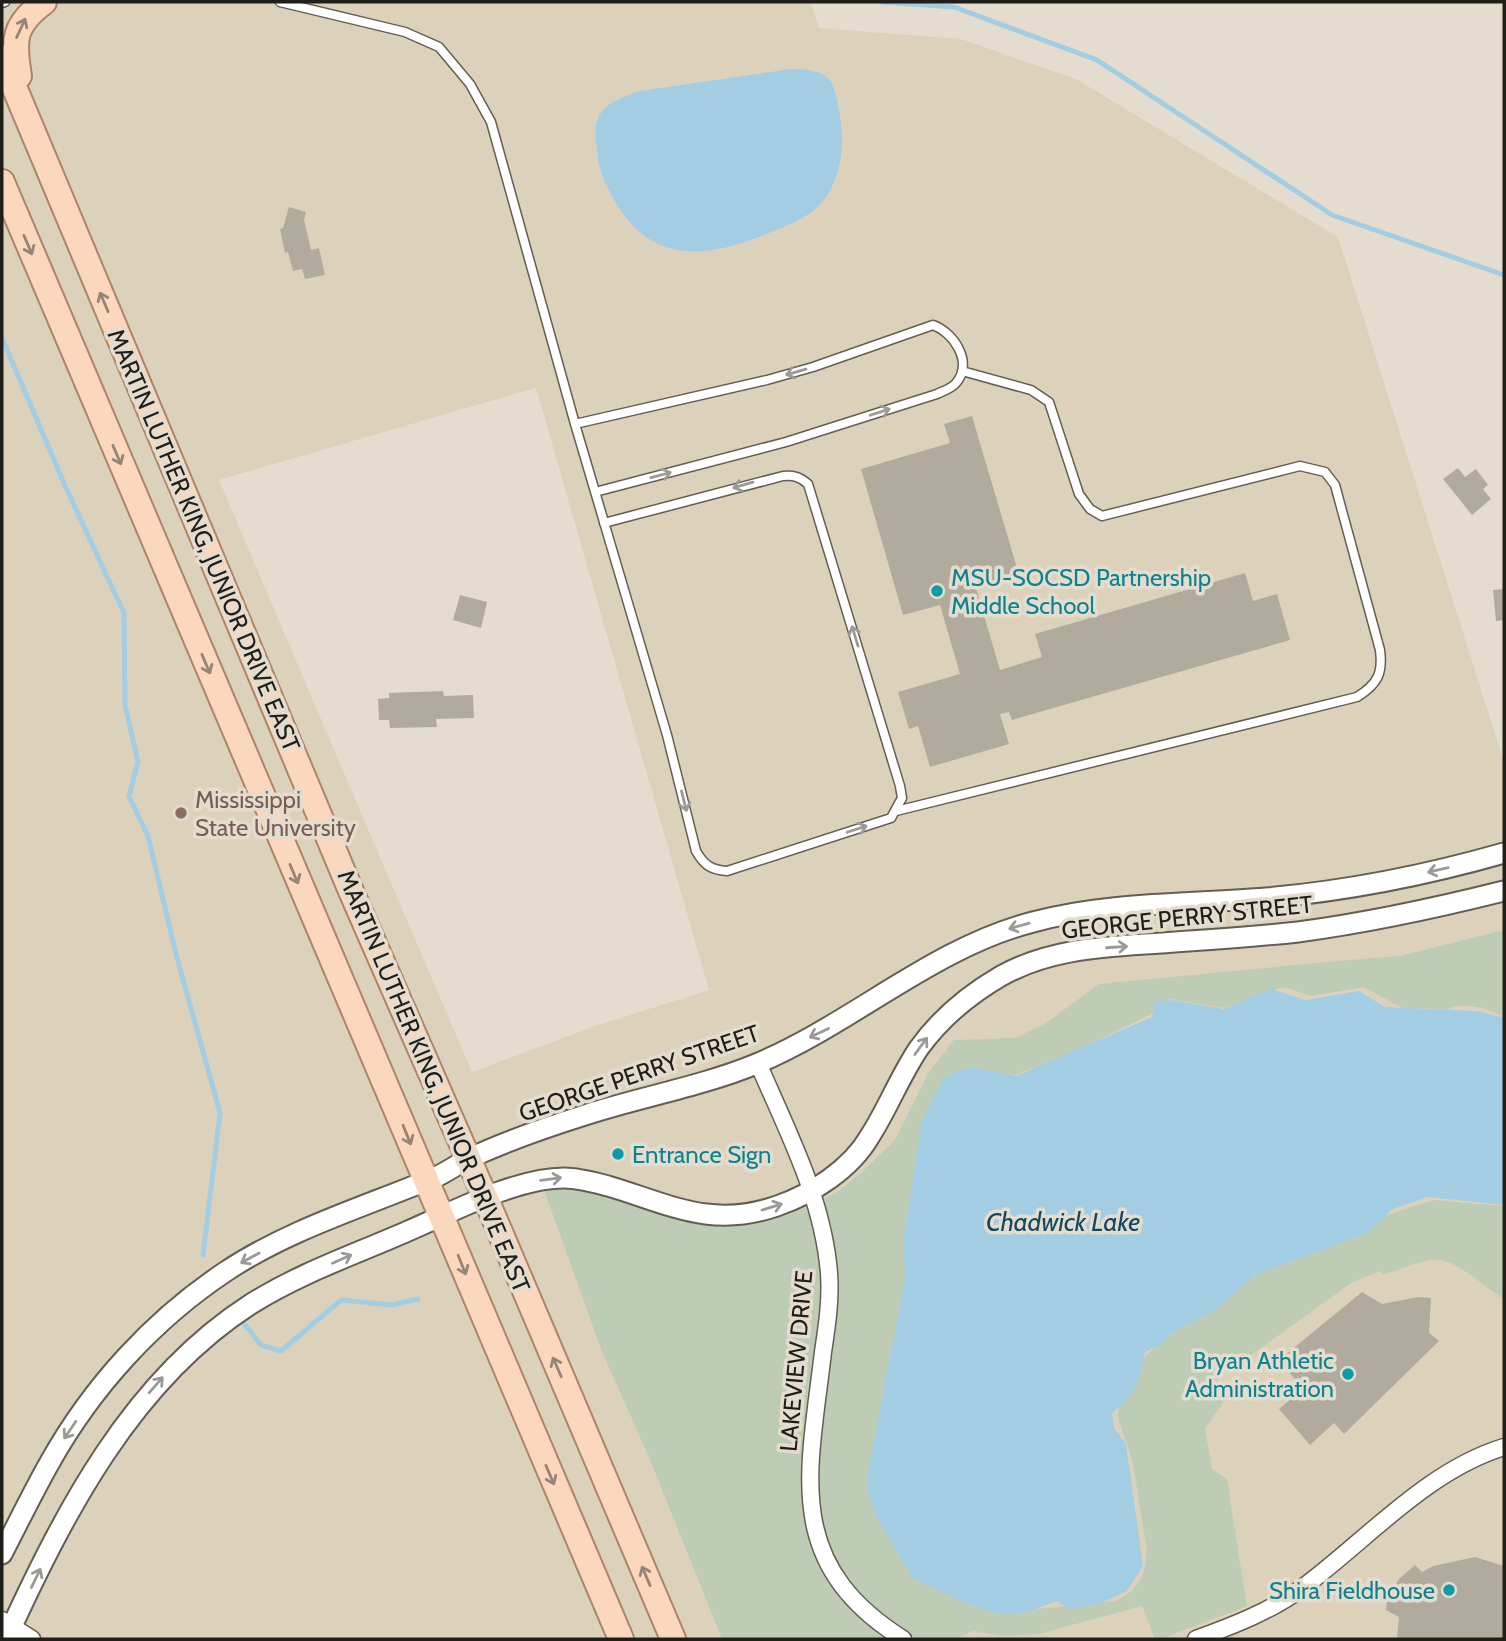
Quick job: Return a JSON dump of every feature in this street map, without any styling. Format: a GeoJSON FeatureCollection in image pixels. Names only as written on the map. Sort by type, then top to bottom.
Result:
{"type":"FeatureCollection","features":[{"type":"Feature","properties":{"kind":"main road"},"geometry":{"type":"LineString","coordinates":[[25,112],[14,45],[19,27],[28,13],[44,2]]}},
{"type":"Feature","properties":{"kind":"main road","name":"MARTIN LUTHER KING, JUNIOR DRIVE EAST"},"geometry":{"type":"LineString","coordinates":[[2,58],[346,879],[486,1199],[673,1639]]}},
{"type":"Feature","properties":{"kind":"main road","name":"MARTIN LUTHER KING, JUNIOR DRIVE EAST"},"geometry":{"type":"LineString","coordinates":[[2,182],[621,1639]]}},
{"type":"Feature","properties":{"kind":"street","name":"GEORGE PERRY STREET"},"geometry":{"type":"LineString","coordinates":[[2,1554],[51,1460],[74,1424],[113,1371],[149,1332],[226,1271],[316,1226],[468,1159],[581,1116],[758,1063],[832,1027],[955,952],[1005,930],[1035,921],[1110,910],[1273,897],[1346,887],[1428,873],[1504,853]]}},
{"type":"Feature","properties":{"kind":"street","name":"GEORGE PERRY STREET"},"geometry":{"type":"LineString","coordinates":[[7,1628],[92,1473],[130,1416],[168,1372],[208,1334],[282,1285],[442,1216],[539,1181],[579,1178],[685,1212],[708,1215],[736,1215],[773,1208],[812,1189],[843,1169],[868,1141],[909,1065],[935,1028],[949,1014],[984,987],[1049,956],[1084,949],[1298,932],[1373,920],[1504,891]]}},
{"type":"Feature","properties":{"kind":"street","name":"LAKEVIEW DRIVE"},"geometry":{"type":"LineString","coordinates":[[758,1063],[812,1189],[822,1229],[830,1290],[813,1444],[810,1508],[815,1534],[824,1559],[859,1608],[902,1639]]}},
{"type":"Feature","properties":{"kind":"street"},"geometry":{"type":"LineString","coordinates":[[1196,1639],[1261,1612],[1301,1589],[1446,1473],[1476,1456],[1504,1447]]}},
{"type":"Feature","properties":{"kind":"street"},"geometry":{"type":"LineString","coordinates":[[7,1628],[32,1639]]}},
{"type":"Feature","properties":{"kind":"lane"},"geometry":{"type":"LineString","coordinates":[[280,2],[405,32],[439,47],[470,84],[491,121],[575,424],[604,523],[667,735],[696,851],[704,864],[716,870],[727,871],[891,818],[901,799],[900,786],[808,484],[793,475],[783,476],[604,523]]}},
{"type":"Feature","properties":{"kind":"lane"},"geometry":{"type":"LineString","coordinates":[[575,424],[767,380],[813,367],[933,325],[955,339],[961,355],[962,371],[957,382],[937,394],[786,442],[595,492]]}},
{"type":"Feature","properties":{"kind":"lane"},"geometry":{"type":"LineString","coordinates":[[897,811],[1357,697],[1367,691],[1382,668],[1380,650],[1335,485],[1325,472],[1300,466],[1102,516],[1090,509],[1079,494],[1049,402],[1031,390],[962,371]]}},
{"type":"Feature","properties":{"kind":"shaded area","name":"Mississippi State University"},"geometry":{"type":"Polygon","coordinates":[[[2,2],[811,2],[819,28],[961,39],[1076,79],[1338,237],[1504,762],[1504,1639],[2,1639],[2,2]],[[536,388],[219,480],[472,1072],[598,1025],[709,990],[536,388]]]}},
{"type":"Feature","properties":{"kind":"green space"},"geometry":{"type":"Polygon","coordinates":[[[1504,930],[1504,1016],[1469,1006],[1448,1009],[1402,1008],[1364,987],[1312,996],[1283,987],[1224,1008],[1170,999],[1149,1015],[1074,1052],[1015,1075],[994,1073],[1005,1612],[1116,1601],[1132,1591],[1143,1575],[1147,1551],[1133,1464],[1118,1418],[1119,1394],[1129,1370],[1208,1303],[1297,1251],[1390,1214],[1434,1200],[1504,1206],[1504,1299],[1460,1268],[1441,1260],[1420,1262],[1383,1275],[1379,1271],[1350,1284],[1247,1358],[1222,1370],[1214,1387],[1225,1400],[1205,1429],[1212,1469],[1227,1479],[1247,1606],[1161,1639],[1155,1639],[1142,1606],[1039,1634],[1003,1636],[973,1631],[956,1639],[722,1639],[648,1455],[602,1352],[544,1190],[578,1189],[693,1224],[752,1223],[791,1214],[836,1193],[895,1140],[928,1073],[954,1040],[1015,1038],[1046,1023],[1099,984],[1400,956],[1504,930]]]}},
{"type":"Feature","properties":{"kind":"water"},"geometry":{"type":"Polygon","coordinates":[[[791,69],[814,71],[829,79],[835,90],[840,113],[842,139],[836,178],[818,207],[780,229],[736,245],[711,250],[688,251],[667,247],[648,238],[631,223],[616,202],[600,169],[596,126],[599,117],[610,104],[640,91],[791,69]]]}},
{"type":"Feature","properties":{"kind":"water","name":"Chadwick Lake"},"geometry":{"type":"Polygon","coordinates":[[[1271,989],[1305,1000],[1359,991],[1385,1007],[1477,1011],[1504,1018],[1504,1205],[1428,1197],[1393,1209],[1367,1233],[1255,1275],[1217,1309],[1172,1333],[1161,1345],[1145,1352],[1135,1386],[1126,1400],[1112,1413],[1114,1428],[1126,1444],[1143,1566],[1127,1591],[1101,1603],[1070,1609],[1056,1601],[1023,1613],[1002,1614],[980,1608],[914,1580],[875,1515],[866,1483],[905,1279],[903,1242],[922,1121],[944,1077],[969,1067],[1016,1076],[1152,1017],[1155,1002],[1171,1000],[1224,1009],[1271,989]]]}},
{"type":"Feature","properties":{"kind":"building"},"geometry":{"type":"Polygon","coordinates":[[[289,207],[306,212],[304,220],[311,250],[319,248],[325,275],[305,279],[302,269],[293,271],[288,252],[285,253],[280,229],[283,228],[289,207]]]}},
{"type":"Feature","properties":{"kind":"building","name":"MSU-SOCSD Partnership Middle School"},"geometry":{"type":"Polygon","coordinates":[[[972,416],[1019,575],[976,588],[1000,670],[1042,657],[1035,634],[1245,573],[1253,601],[1277,594],[1290,640],[1012,720],[1009,712],[1000,714],[1009,744],[930,767],[918,726],[909,729],[898,692],[960,674],[940,605],[903,615],[861,469],[950,443],[944,424],[972,416]]]}},
{"type":"Feature","properties":{"kind":"building"},"geometry":{"type":"Polygon","coordinates":[[[1458,468],[1465,477],[1476,469],[1488,485],[1483,489],[1491,499],[1472,515],[1443,479],[1458,468]]]}},
{"type":"Feature","properties":{"kind":"building"},"geometry":{"type":"Polygon","coordinates":[[[1504,589],[1504,620],[1496,621],[1493,590],[1504,589]]]}},
{"type":"Feature","properties":{"kind":"building"},"geometry":{"type":"Polygon","coordinates":[[[460,595],[487,602],[481,628],[453,620],[460,595]]]}},
{"type":"Feature","properties":{"kind":"building"},"geometry":{"type":"Polygon","coordinates":[[[443,691],[444,696],[473,695],[474,718],[436,719],[437,727],[390,728],[389,720],[379,720],[378,699],[389,698],[389,693],[443,691]]]}},
{"type":"Feature","properties":{"kind":"building","name":"Bryan Athletic Administration"},"geometry":{"type":"Polygon","coordinates":[[[1362,1292],[1382,1304],[1418,1297],[1431,1298],[1429,1333],[1439,1341],[1344,1434],[1334,1423],[1310,1445],[1279,1409],[1303,1389],[1279,1360],[1362,1292]]]}},
{"type":"Feature","properties":{"kind":"building","name":"Shira Fieldhouse"},"geometry":{"type":"Polygon","coordinates":[[[1475,1557],[1504,1566],[1504,1639],[1397,1639],[1399,1617],[1386,1610],[1387,1600],[1399,1579],[1415,1565],[1422,1572],[1433,1566],[1475,1557]]]}},
{"type":"Feature","properties":{"kind":"waterway"},"geometry":{"type":"LineString","coordinates":[[882,2],[954,7],[1097,60],[1332,215],[1504,275]]}},
{"type":"Feature","properties":{"kind":"waterway"},"geometry":{"type":"LineString","coordinates":[[2,338],[66,488],[124,613],[125,705],[138,762],[129,796],[148,836],[176,954],[220,1113],[203,1255]]}},
{"type":"Feature","properties":{"kind":"waterway"},"geometry":{"type":"LineString","coordinates":[[245,1325],[261,1345],[281,1351],[341,1300],[392,1305],[418,1299]]}},
{"type":"Feature","properties":{"kind":"place","name":"MSU-SOCSD Partnership Middle School"},"geometry":{"type":"Point","coordinates":[937,591]}},
{"type":"Feature","properties":{"kind":"place","name":"Mississippi State University"},"geometry":{"type":"Point","coordinates":[181,813]}},
{"type":"Feature","properties":{"kind":"place","name":"Entrance Sign"},"geometry":{"type":"Point","coordinates":[618,1154]}},
{"type":"Feature","properties":{"kind":"place","name":"Bryan Athletic Administration"},"geometry":{"type":"Point","coordinates":[1348,1374]}},
{"type":"Feature","properties":{"kind":"place","name":"Shira Fieldhouse"},"geometry":{"type":"Point","coordinates":[1449,1590]}}]}
